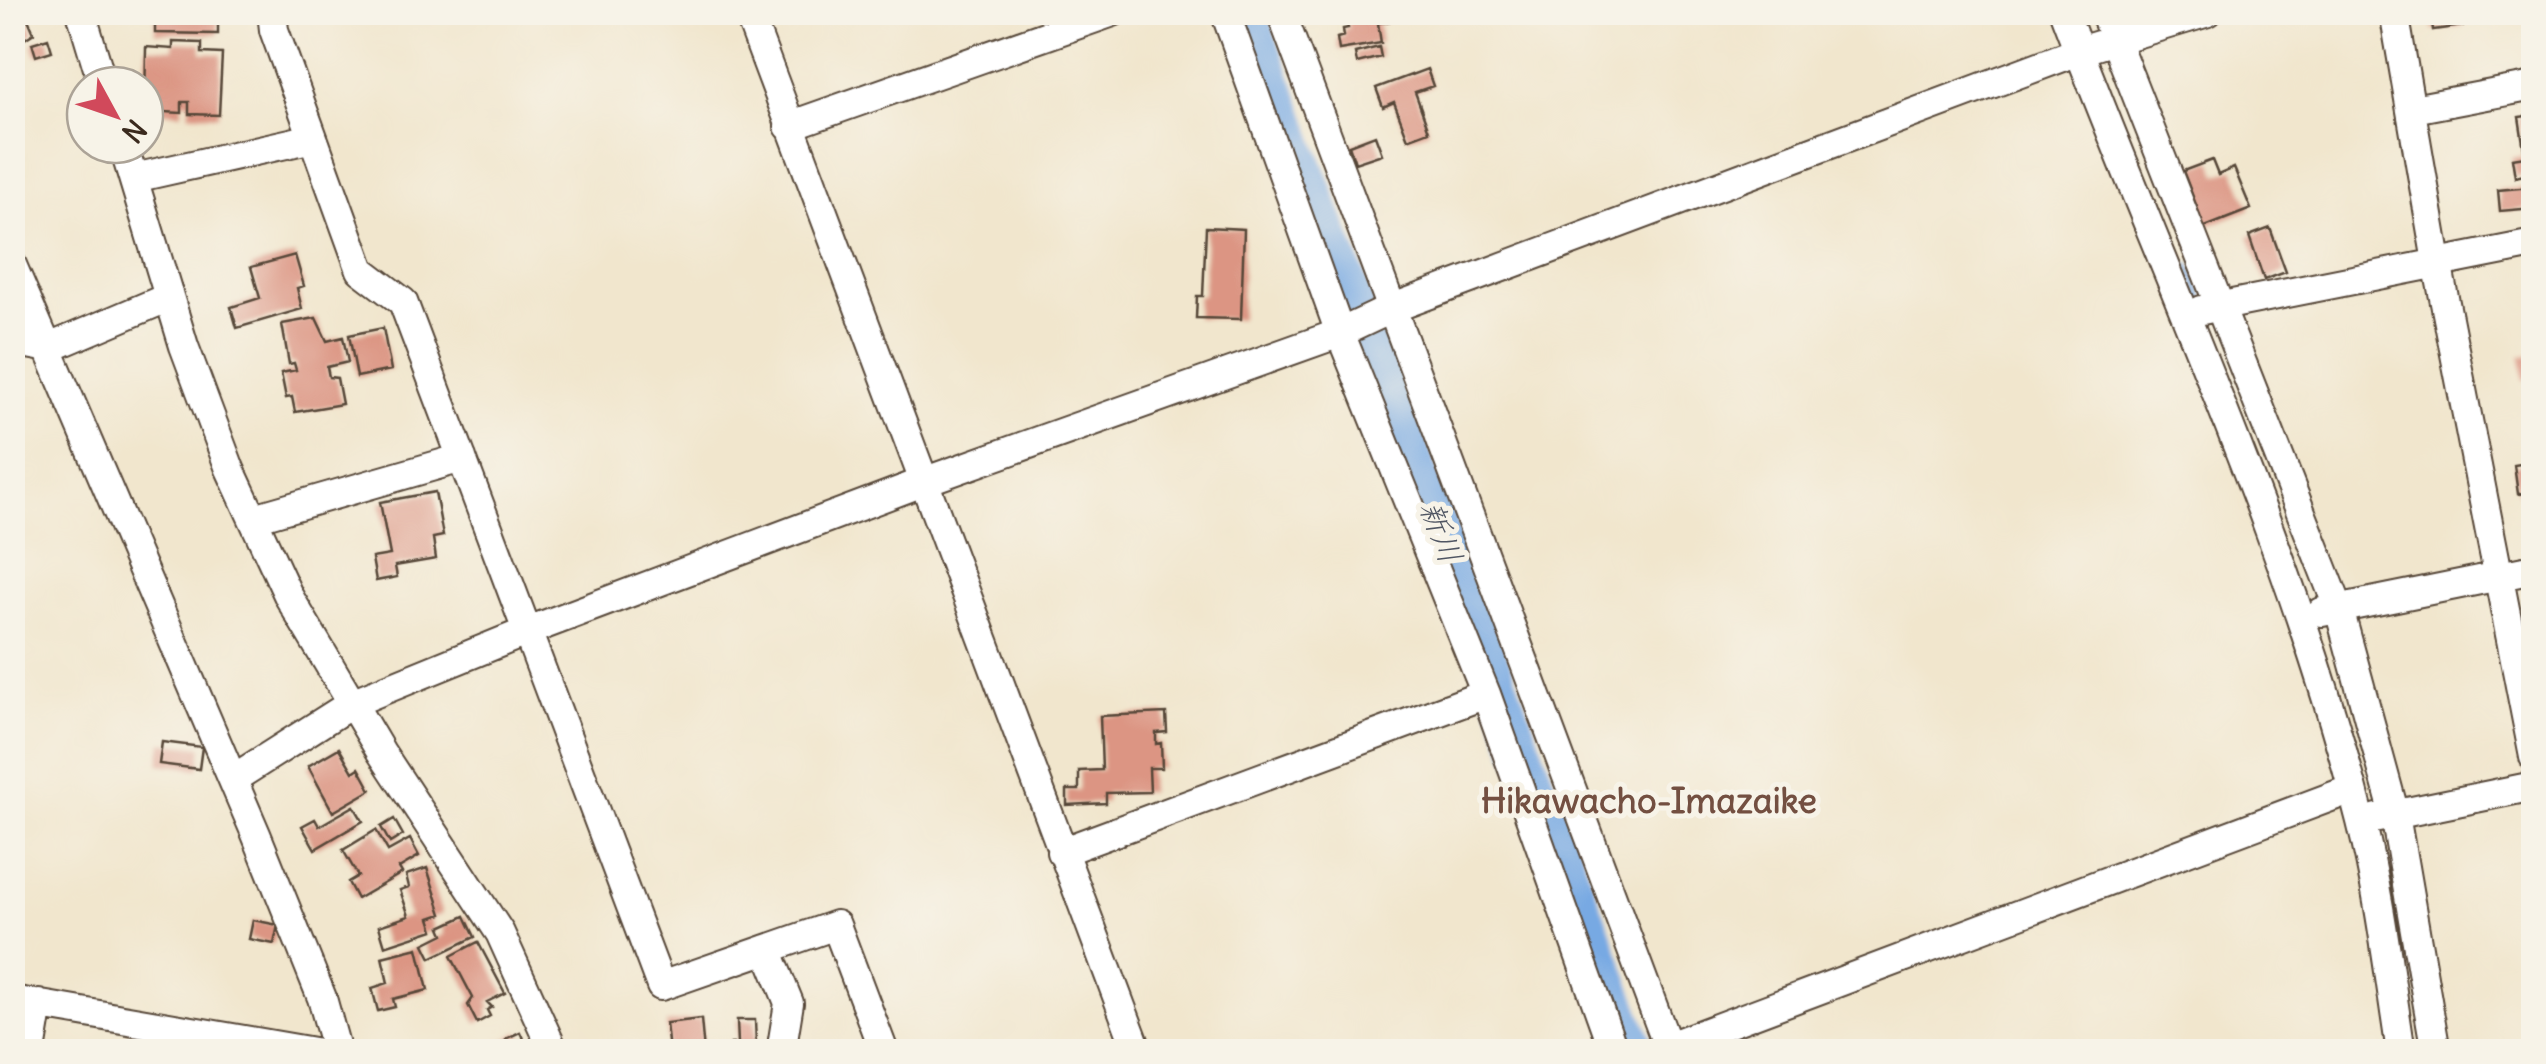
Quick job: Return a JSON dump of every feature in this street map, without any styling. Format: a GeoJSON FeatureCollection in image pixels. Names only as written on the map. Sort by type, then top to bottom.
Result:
{"type":"FeatureCollection","features":[{"type":"Feature","properties":{"kind":"street"},"geometry":{"type":"LineString","coordinates":[[81,12],[98,65]]}},
{"type":"Feature","properties":{"kind":"street"},"geometry":{"type":"LineString","coordinates":[[272,12],[274,30],[361,270],[403,302],[661,986],[836,925],[884,1052]]}},
{"type":"Feature","properties":{"kind":"street"},"geometry":{"type":"LineString","coordinates":[[748,12],[1138,1052]]}},
{"type":"Feature","properties":{"kind":"street"},"geometry":{"type":"LineString","coordinates":[[789,126],[1113,12]]}},
{"type":"Feature","properties":{"kind":"street"},"geometry":{"type":"LineString","coordinates":[[1225,12],[1340,334],[1486,694],[1614,1052]]}},
{"type":"Feature","properties":{"kind":"street"},"geometry":{"type":"LineString","coordinates":[[1280,12],[1385,311],[1662,1050],[2352,790]]}},
{"type":"Feature","properties":{"kind":"street"},"geometry":{"type":"LineString","coordinates":[[2064,12],[2186,313],[2301,616],[2361,822],[2401,1052]]}},
{"type":"Feature","properties":{"kind":"street"},"geometry":{"type":"LineString","coordinates":[[2104,12],[2338,609],[2368,701],[2395,815],[2436,1052]]}},
{"type":"Feature","properties":{"kind":"street"},"geometry":{"type":"LineString","coordinates":[[232,779],[354,702],[528,630],[923,482],[1340,334],[1385,311],[2079,50],[2208,12]]}},
{"type":"Feature","properties":{"kind":"street"},"geometry":{"type":"LineString","coordinates":[[2394,12],[2437,262],[2534,757]]}},
{"type":"Feature","properties":{"kind":"street"},"geometry":{"type":"LineString","coordinates":[[2413,109],[2534,86]]}},
{"type":"Feature","properties":{"kind":"street"},"geometry":{"type":"LineString","coordinates":[[134,178],[313,138]]}},
{"type":"Feature","properties":{"kind":"street"},"geometry":{"type":"LineString","coordinates":[[130,165],[170,297],[230,469],[289,597],[391,768],[500,933],[554,1052]]}},
{"type":"Feature","properties":{"kind":"street"},"geometry":{"type":"LineString","coordinates":[[2186,313],[2534,244]]}},
{"type":"Feature","properties":{"kind":"street"},"geometry":{"type":"LineString","coordinates":[[12,264],[232,779],[322,998],[337,1052]]}},
{"type":"Feature","properties":{"kind":"street"},"geometry":{"type":"LineString","coordinates":[[12,341],[48,348],[170,297]]}},
{"type":"Feature","properties":{"kind":"street"},"geometry":{"type":"LineString","coordinates":[[254,518],[462,458]]}},
{"type":"Feature","properties":{"kind":"street"},"geometry":{"type":"LineString","coordinates":[[2301,616],[2534,569]]}},
{"type":"Feature","properties":{"kind":"street"},"geometry":{"type":"LineString","coordinates":[[1061,852],[1486,694]]}},
{"type":"Feature","properties":{"kind":"street"},"geometry":{"type":"LineString","coordinates":[[2361,822],[2534,786]]}},
{"type":"Feature","properties":{"kind":"street"},"geometry":{"type":"LineString","coordinates":[[768,949],[788,1003],[781,1052]]}},
{"type":"Feature","properties":{"kind":"street"},"geometry":{"type":"LineString","coordinates":[[31,1052],[26,1002],[314,1052]]}},
{"type":"Feature","properties":{"kind":"building"},"geometry":{"type":"Polygon","coordinates":[[[1345,12],[1395,12],[1396,20],[1378,23],[1381,43],[1339,50],[1337,38],[1344,36],[1343,29],[1348,28],[1345,12]]]}},
{"type":"Feature","properties":{"kind":"building"},"geometry":{"type":"Polygon","coordinates":[[[2461,12],[2463,26],[2433,30],[2431,16],[2461,12]]]}},
{"type":"Feature","properties":{"kind":"building"},"geometry":{"type":"Polygon","coordinates":[[[155,15],[218,16],[218,34],[155,33],[155,15]]]}},
{"type":"Feature","properties":{"kind":"building"},"geometry":{"type":"Polygon","coordinates":[[[28,19],[34,33],[12,47],[12,25],[28,19]]]}},
{"type":"Feature","properties":{"kind":"building"},"geometry":{"type":"Polygon","coordinates":[[[48,38],[52,51],[36,56],[32,43],[48,38]]]}},
{"type":"Feature","properties":{"kind":"building"},"geometry":{"type":"Polygon","coordinates":[[[173,42],[202,43],[202,53],[222,54],[219,115],[189,114],[189,102],[182,102],[182,113],[165,112],[165,65],[146,65],[146,47],[173,49],[173,42]]]}},
{"type":"Feature","properties":{"kind":"building"},"geometry":{"type":"Polygon","coordinates":[[[1379,47],[1381,57],[1357,63],[1355,53],[1379,47]]]}},
{"type":"Feature","properties":{"kind":"building"},"geometry":{"type":"Polygon","coordinates":[[[1427,69],[1433,86],[1415,92],[1429,131],[1408,139],[1394,102],[1383,107],[1376,88],[1427,69]]]}},
{"type":"Feature","properties":{"kind":"building"},"geometry":{"type":"Polygon","coordinates":[[[2534,115],[2534,173],[2515,177],[2512,158],[2525,156],[2519,117],[2534,115]]]}},
{"type":"Feature","properties":{"kind":"building"},"geometry":{"type":"Polygon","coordinates":[[[1375,135],[1382,154],[1355,163],[1349,145],[1375,135]]]}},
{"type":"Feature","properties":{"kind":"building"},"geometry":{"type":"Polygon","coordinates":[[[2212,160],[2218,175],[2234,168],[2251,209],[2200,229],[2194,212],[2198,210],[2183,171],[2212,160]]]}},
{"type":"Feature","properties":{"kind":"building"},"geometry":{"type":"Polygon","coordinates":[[[2532,187],[2534,208],[2500,211],[2498,190],[2532,187]]]}},
{"type":"Feature","properties":{"kind":"building"},"geometry":{"type":"Polygon","coordinates":[[[1206,227],[1244,229],[1241,319],[1196,318],[1197,296],[1203,296],[1206,227]]]}},
{"type":"Feature","properties":{"kind":"building"},"geometry":{"type":"Polygon","coordinates":[[[2270,228],[2286,272],[2264,280],[2249,236],[2270,228]]]}},
{"type":"Feature","properties":{"kind":"building"},"geometry":{"type":"Polygon","coordinates":[[[295,255],[304,286],[297,288],[302,309],[237,328],[231,307],[260,298],[251,267],[295,255]]]}},
{"type":"Feature","properties":{"kind":"building"},"geometry":{"type":"Polygon","coordinates":[[[316,318],[327,341],[343,337],[348,362],[327,367],[329,377],[337,378],[342,404],[295,412],[292,397],[286,398],[281,373],[296,370],[294,363],[289,364],[282,324],[316,318]]]}},
{"type":"Feature","properties":{"kind":"building"},"geometry":{"type":"Polygon","coordinates":[[[383,328],[391,370],[357,377],[349,335],[383,328]]]}},
{"type":"Feature","properties":{"kind":"building"},"geometry":{"type":"Polygon","coordinates":[[[2534,355],[2534,379],[2524,380],[2521,356],[2534,355]]]}},
{"type":"Feature","properties":{"kind":"building"},"geometry":{"type":"Polygon","coordinates":[[[2534,409],[2534,444],[2531,444],[2527,410],[2534,409]]]}},
{"type":"Feature","properties":{"kind":"building"},"geometry":{"type":"Polygon","coordinates":[[[2534,462],[2534,492],[2518,494],[2514,465],[2534,462]]]}},
{"type":"Feature","properties":{"kind":"building"},"geometry":{"type":"Polygon","coordinates":[[[435,492],[443,536],[433,538],[436,559],[395,566],[397,577],[376,581],[372,558],[390,555],[380,502],[435,492]]]}},
{"type":"Feature","properties":{"kind":"building"},"geometry":{"type":"Polygon","coordinates":[[[1166,713],[1167,732],[1156,733],[1156,744],[1161,743],[1162,768],[1149,768],[1150,792],[1106,793],[1106,803],[1067,805],[1067,790],[1079,790],[1079,771],[1102,770],[1100,716],[1166,713]]]}},
{"type":"Feature","properties":{"kind":"building"},"geometry":{"type":"Polygon","coordinates":[[[162,742],[202,747],[199,769],[159,764],[162,742]]]}},
{"type":"Feature","properties":{"kind":"building"},"geometry":{"type":"Polygon","coordinates":[[[339,748],[353,772],[359,768],[371,790],[333,812],[308,766],[339,748]]]}},
{"type":"Feature","properties":{"kind":"building"},"geometry":{"type":"Polygon","coordinates":[[[354,806],[363,821],[315,849],[302,826],[315,819],[319,826],[354,806]]]}},
{"type":"Feature","properties":{"kind":"building"},"geometry":{"type":"Polygon","coordinates":[[[394,819],[403,835],[390,843],[381,827],[394,819]]]}},
{"type":"Feature","properties":{"kind":"building"},"geometry":{"type":"Polygon","coordinates":[[[376,830],[388,851],[410,839],[419,856],[399,868],[402,873],[357,899],[348,882],[358,876],[343,850],[376,830]]]}},
{"type":"Feature","properties":{"kind":"building"},"geometry":{"type":"Polygon","coordinates":[[[427,868],[442,914],[430,918],[434,930],[385,946],[379,926],[409,916],[400,890],[409,887],[406,875],[427,868]]]}},
{"type":"Feature","properties":{"kind":"building"},"geometry":{"type":"Polygon","coordinates":[[[465,916],[475,937],[431,958],[424,944],[444,934],[441,927],[465,916]]]}},
{"type":"Feature","properties":{"kind":"building"},"geometry":{"type":"Polygon","coordinates":[[[253,920],[278,925],[274,944],[249,939],[253,920]]]}},
{"type":"Feature","properties":{"kind":"building"},"geometry":{"type":"Polygon","coordinates":[[[478,942],[505,993],[487,1002],[492,1007],[487,1010],[490,1016],[477,1023],[468,1005],[473,998],[451,956],[478,942]]]}},
{"type":"Feature","properties":{"kind":"building"},"geometry":{"type":"Polygon","coordinates":[[[418,948],[428,990],[393,999],[395,1007],[378,1011],[372,988],[388,983],[382,957],[418,948]]]}},
{"type":"Feature","properties":{"kind":"building"},"geometry":{"type":"Polygon","coordinates":[[[701,1019],[704,1052],[669,1052],[666,1023],[701,1019]]]}},
{"type":"Feature","properties":{"kind":"building"},"geometry":{"type":"Polygon","coordinates":[[[737,1020],[755,1020],[756,1044],[768,1043],[768,1052],[731,1052],[731,1044],[738,1044],[737,1020]]]}},
{"type":"Feature","properties":{"kind":"building"},"geometry":{"type":"Polygon","coordinates":[[[520,1032],[525,1043],[510,1049],[505,1039],[520,1032]]]}},
{"type":"Feature","properties":{"kind":"waterway","name":"新川"},"geometry":{"type":"LineString","coordinates":[[1247,12],[1636,1052]]}},
{"type":"Feature","properties":{"kind":"waterway"},"geometry":{"type":"LineString","coordinates":[[2189,266],[2203,301]]}},
{"type":"Feature","properties":{"kind":"district","name":"Hikawacho-Imazaike"},"geometry":{"type":"Point","coordinates":[1649,801]}}]}
